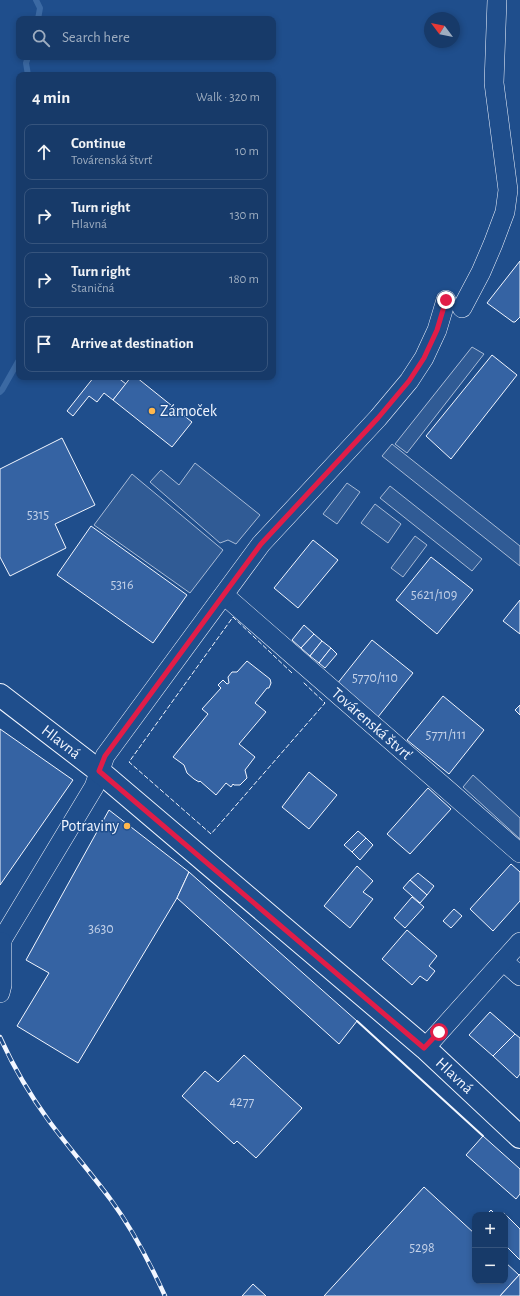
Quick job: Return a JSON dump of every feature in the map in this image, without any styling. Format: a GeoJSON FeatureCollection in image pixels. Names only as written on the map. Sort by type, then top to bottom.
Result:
{"type":"FeatureCollection","features":[{"type":"Feature","properties":{"kind":"main road","name":"Hlavná"},"geometry":{"type":"LineString","coordinates":[[0,695],[97,779],[424,1048],[520,1137]]}},
{"type":"Feature","properties":{"kind":"street"},"geometry":{"type":"LineString","coordinates":[[0,993],[2,984],[1,943],[97,779],[105,756],[261,544],[378,418],[409,381],[424,358],[437,330],[454,304],[481,272],[505,212],[508,190],[494,83],[497,0]]}},
{"type":"Feature","properties":{"kind":"street","name":"Továrenská štvrť"},"geometry":{"type":"LineString","coordinates":[[224,595],[520,853]]}},
{"type":"Feature","properties":{"kind":"street"},"geometry":{"type":"LineString","coordinates":[[424,1048],[520,942]]}},
{"type":"Feature","properties":{"kind":"street"},"geometry":{"type":"LineString","coordinates":[[503,961],[520,976]]}},
{"type":"Feature","properties":{"kind":"shaded area"},"geometry":{"type":"Polygon","coordinates":[[[472,347],[484,354],[407,453],[395,444],[472,347]]]}},
{"type":"Feature","properties":{"kind":"shaded area"},"geometry":{"type":"Polygon","coordinates":[[[392,444],[520,546],[520,566],[382,456],[392,444]]]}},
{"type":"Feature","properties":{"kind":"shaded area"},"geometry":{"type":"Polygon","coordinates":[[[195,463],[260,515],[236,544],[228,540],[220,543],[150,482],[161,470],[179,485],[195,463]]]}},
{"type":"Feature","properties":{"kind":"shaded area"},"geometry":{"type":"Polygon","coordinates":[[[132,474],[223,550],[190,593],[94,525],[132,474]]]}},
{"type":"Feature","properties":{"kind":"shaded area"},"geometry":{"type":"Polygon","coordinates":[[[347,483],[360,492],[337,524],[323,514],[347,483]]]}},
{"type":"Feature","properties":{"kind":"shaded area"},"geometry":{"type":"Polygon","coordinates":[[[390,486],[482,559],[472,571],[380,498],[390,486]]]}},
{"type":"Feature","properties":{"kind":"shaded area"},"geometry":{"type":"Polygon","coordinates":[[[375,504],[401,524],[388,543],[361,523],[375,504]]]}},
{"type":"Feature","properties":{"kind":"shaded area"},"geometry":{"type":"Polygon","coordinates":[[[415,536],[427,545],[403,577],[391,568],[415,536]]]}},
{"type":"Feature","properties":{"kind":"shaded area"},"geometry":{"type":"Polygon","coordinates":[[[473,775],[520,818],[520,839],[463,787],[473,775]]]}},
{"type":"Feature","properties":{"kind":"building"},"geometry":{"type":"Polygon","coordinates":[[[520,261],[520,317],[513,322],[487,303],[520,261]]]}},
{"type":"Feature","properties":{"kind":"building"},"geometry":{"type":"Polygon","coordinates":[[[492,355],[517,375],[451,459],[426,436],[492,355]]]}},
{"type":"Feature","properties":{"kind":"building"},"geometry":{"type":"Polygon","coordinates":[[[92,380],[121,380],[126,384],[113,400],[104,393],[97,402],[89,396],[73,416],[67,411],[92,380]]]}},
{"type":"Feature","properties":{"kind":"building"},"geometry":{"type":"Polygon","coordinates":[[[129,380],[140,380],[192,422],[172,447],[113,400],[129,380]]]}},
{"type":"Feature","properties":{"kind":"building"},"geometry":{"type":"Polygon","coordinates":[[[62,438],[95,505],[55,524],[66,548],[10,576],[0,557],[0,469],[62,438]]]}},
{"type":"Feature","properties":{"kind":"building"},"geometry":{"type":"Polygon","coordinates":[[[91,526],[187,595],[153,643],[57,575],[91,526]]]}},
{"type":"Feature","properties":{"kind":"building"},"geometry":{"type":"Polygon","coordinates":[[[313,540],[338,560],[298,608],[274,588],[313,540]]]}},
{"type":"Feature","properties":{"kind":"building"},"geometry":{"type":"Polygon","coordinates":[[[431,557],[473,590],[437,634],[396,600],[431,557]]]}},
{"type":"Feature","properties":{"kind":"building"},"geometry":{"type":"Polygon","coordinates":[[[520,600],[520,634],[503,621],[520,600]]]}},
{"type":"Feature","properties":{"kind":"building"},"geometry":{"type":"Polygon","coordinates":[[[304,625],[314,634],[301,648],[292,640],[304,625]]]}},
{"type":"Feature","properties":{"kind":"building"},"geometry":{"type":"Polygon","coordinates":[[[314,634],[322,641],[310,656],[301,648],[314,634]]]}},
{"type":"Feature","properties":{"kind":"building"},"geometry":{"type":"Polygon","coordinates":[[[372,640],[413,673],[378,717],[337,684],[372,640]]]}},
{"type":"Feature","properties":{"kind":"building"},"geometry":{"type":"Polygon","coordinates":[[[322,641],[331,648],[319,663],[310,656],[322,641]]]}},
{"type":"Feature","properties":{"kind":"building"},"geometry":{"type":"Polygon","coordinates":[[[331,648],[337,654],[325,668],[319,663],[331,648]]]}},
{"type":"Feature","properties":{"kind":"building"},"geometry":{"type":"Polygon","coordinates":[[[247,661],[270,679],[271,683],[269,688],[267,688],[255,703],[266,712],[239,744],[255,757],[245,770],[247,778],[240,785],[233,784],[231,787],[226,783],[216,795],[200,781],[199,782],[194,779],[187,773],[184,765],[173,757],[208,714],[202,709],[221,688],[218,685],[223,680],[227,684],[229,683],[228,677],[232,672],[237,672],[247,661]]]}},
{"type":"Feature","properties":{"kind":"building"},"geometry":{"type":"Polygon","coordinates":[[[443,696],[484,730],[449,774],[407,740],[443,696]]]}},
{"type":"Feature","properties":{"kind":"building"},"geometry":{"type":"Polygon","coordinates":[[[520,705],[520,715],[515,710],[520,705]]]}},
{"type":"Feature","properties":{"kind":"building"},"geometry":{"type":"Polygon","coordinates":[[[0,729],[73,780],[0,885],[0,729]]]}},
{"type":"Feature","properties":{"kind":"building"},"geometry":{"type":"Polygon","coordinates":[[[309,772],[337,795],[309,829],[282,807],[309,772]]]}},
{"type":"Feature","properties":{"kind":"building"},"geometry":{"type":"Polygon","coordinates":[[[428,788],[451,809],[410,854],[387,834],[428,788]]]}},
{"type":"Feature","properties":{"kind":"building"},"geometry":{"type":"Polygon","coordinates":[[[109,810],[189,872],[177,898],[78,1063],[17,1026],[49,973],[26,960],[109,810]]]}},
{"type":"Feature","properties":{"kind":"building"},"geometry":{"type":"Polygon","coordinates":[[[358,831],[366,838],[352,852],[344,845],[358,831]]]}},
{"type":"Feature","properties":{"kind":"building"},"geometry":{"type":"Polygon","coordinates":[[[366,838],[373,845],[360,860],[352,852],[366,838]]]}},
{"type":"Feature","properties":{"kind":"building"},"geometry":{"type":"Polygon","coordinates":[[[511,864],[520,872],[520,901],[493,931],[470,909],[511,864]]]}},
{"type":"Feature","properties":{"kind":"building"},"geometry":{"type":"Polygon","coordinates":[[[357,866],[373,881],[363,892],[373,899],[350,928],[324,906],[357,866]]]}},
{"type":"Feature","properties":{"kind":"building"},"geometry":{"type":"Polygon","coordinates":[[[189,872],[357,1021],[339,1044],[177,898],[189,872]]]}},
{"type":"Feature","properties":{"kind":"building"},"geometry":{"type":"Polygon","coordinates":[[[418,873],[434,886],[427,895],[410,880],[418,873]]]}},
{"type":"Feature","properties":{"kind":"building"},"geometry":{"type":"Polygon","coordinates":[[[410,880],[427,895],[420,903],[403,888],[410,880]]]}},
{"type":"Feature","properties":{"kind":"building"},"geometry":{"type":"Polygon","coordinates":[[[412,897],[424,907],[405,928],[394,918],[412,897]]]}},
{"type":"Feature","properties":{"kind":"building"},"geometry":{"type":"Polygon","coordinates":[[[454,909],[462,916],[451,928],[443,921],[454,909]]]}},
{"type":"Feature","properties":{"kind":"building"},"geometry":{"type":"Polygon","coordinates":[[[407,930],[437,956],[429,966],[435,971],[427,981],[420,976],[412,985],[382,959],[407,930]]]}},
{"type":"Feature","properties":{"kind":"building"},"geometry":{"type":"Polygon","coordinates":[[[490,1012],[515,1034],[493,1056],[469,1035],[490,1012]]]}},
{"type":"Feature","properties":{"kind":"building"},"geometry":{"type":"Polygon","coordinates":[[[515,1034],[520,1038],[520,1074],[517,1078],[493,1056],[515,1034]]]}},
{"type":"Feature","properties":{"kind":"building"},"geometry":{"type":"Polygon","coordinates":[[[244,1055],[302,1108],[256,1158],[237,1141],[234,1144],[182,1096],[205,1071],[218,1082],[244,1055]]]}},
{"type":"Feature","properties":{"kind":"building"},"geometry":{"type":"Polygon","coordinates":[[[483,1136],[520,1169],[520,1194],[516,1199],[466,1155],[483,1136]]]}},
{"type":"Feature","properties":{"kind":"building"},"geometry":{"type":"Polygon","coordinates":[[[424,1187],[472,1231],[472,1284],[508,1284],[508,1265],[519,1275],[500,1296],[324,1296],[424,1187]]]}},
{"type":"Feature","properties":{"kind":"building"},"geometry":{"type":"Polygon","coordinates":[[[508,1217],[520,1229],[520,1260],[508,1248],[508,1217]]]}},
{"type":"Feature","properties":{"kind":"building"},"geometry":{"type":"Polygon","coordinates":[[[520,1274],[520,1296],[500,1296],[520,1274]]]}},
{"type":"Feature","properties":{"kind":"building"},"geometry":{"type":"Polygon","coordinates":[[[253,1284],[266,1296],[242,1296],[253,1284]]]}},
{"type":"Feature","properties":{"kind":"waterway"},"geometry":{"type":"LineString","coordinates":[[36,0],[40,8],[39,16]]}},
{"type":"Feature","properties":{"kind":"waterway"},"geometry":{"type":"LineString","coordinates":[[27,60],[28,72]]}},
{"type":"Feature","properties":{"kind":"waterway"},"geometry":{"type":"LineString","coordinates":[[0,392],[16,365]]}},
{"type":"Feature","properties":{"kind":"railway"},"geometry":{"type":"LineString","coordinates":[[0,1037],[16,1069],[42,1111],[127,1223],[165,1296]]}},
{"type":"Feature","properties":{"kind":"fence"},"geometry":{"type":"LineString","coordinates":[[292,673],[233,617],[129,762],[211,834],[325,703],[303,682]]}},
{"type":"Feature","properties":{"kind":"wall"},"geometry":{"type":"LineString","coordinates":[[357,1021],[483,1136]]}},
{"type":"Feature","properties":{"kind":"place","name":"Zámoček"},"geometry":{"type":"Point","coordinates":[152,411]}},
{"type":"Feature","properties":{"kind":"place","name":"Potraviny"},"geometry":{"type":"Point","coordinates":[127,826]}},
{"type":"Feature","properties":{"kind":"route"},"geometry":{"type":"LineString","coordinates":[[439,1032],[424,1048],[99,771],[105,756],[261,544],[378,418],[409,381],[424,358],[437,330],[446,300]]}}]}
